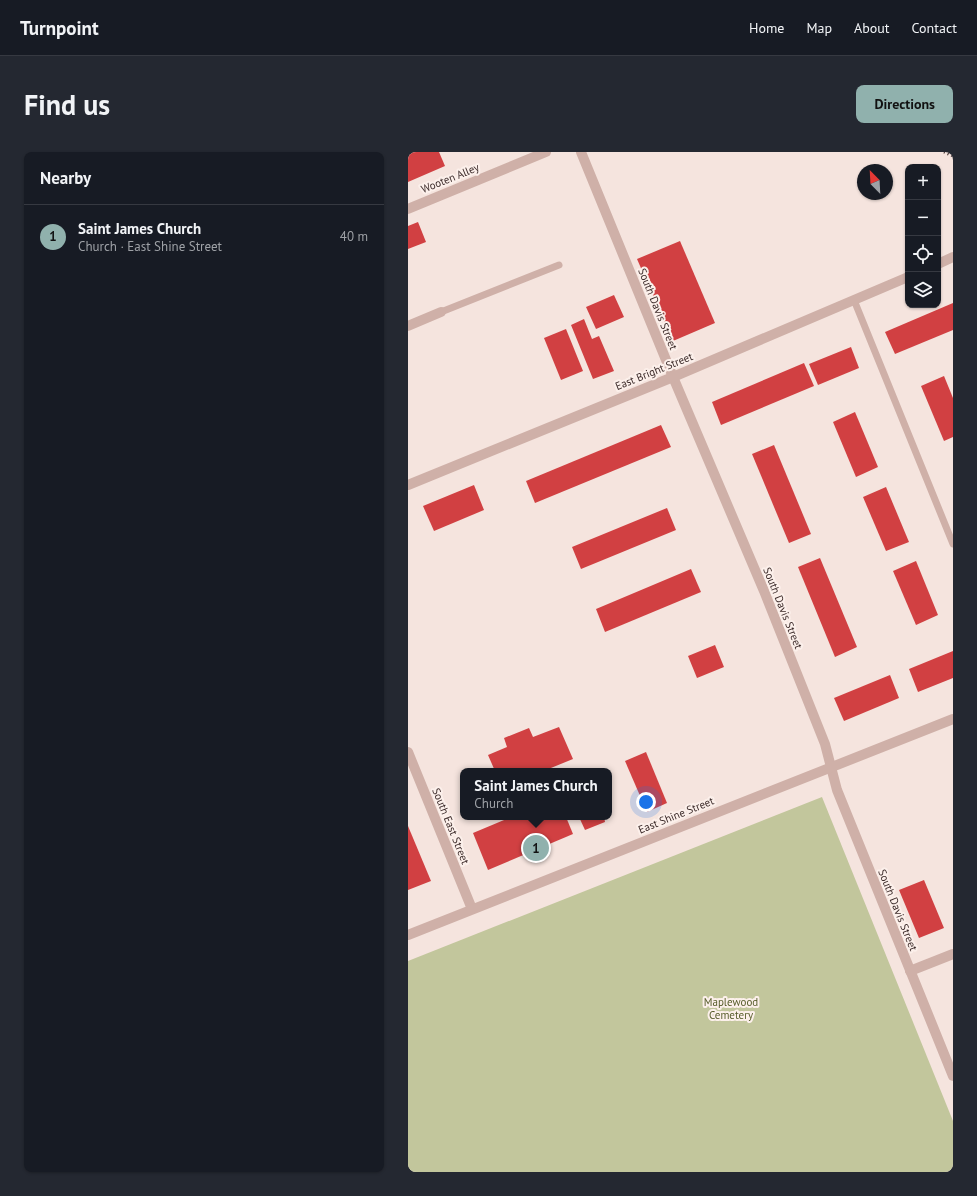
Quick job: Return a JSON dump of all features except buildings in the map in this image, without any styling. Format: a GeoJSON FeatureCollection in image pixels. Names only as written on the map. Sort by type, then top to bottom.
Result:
{"type":"FeatureCollection","features":[{"type":"Feature","properties":{"kind":"street","name":"Wooten Alley"},"geometry":{"type":"LineString","coordinates":[[408,209],[546,152]]}},
{"type":"Feature","properties":{"kind":"street","name":"South Davis Street"},"geometry":{"type":"LineString","coordinates":[[581,152],[825,744],[836,790],[953,1076]]}},
{"type":"Feature","properties":{"kind":"street"},"geometry":{"type":"LineString","coordinates":[[941,263],[953,257]]}},
{"type":"Feature","properties":{"kind":"street","name":"East Bright Street"},"geometry":{"type":"LineString","coordinates":[[408,485],[674,377],[905,278]]}},
{"type":"Feature","properties":{"kind":"street"},"geometry":{"type":"LineString","coordinates":[[408,326],[441,312]]}},
{"type":"Feature","properties":{"kind":"street","name":"East Shine Street"},"geometry":{"type":"LineString","coordinates":[[408,935],[953,719]]}},
{"type":"Feature","properties":{"kind":"street","name":"South East Street"},"geometry":{"type":"LineString","coordinates":[[408,752],[472,909]]}},
{"type":"Feature","properties":{"kind":"street"},"geometry":{"type":"LineString","coordinates":[[910,971],[953,954]]}},
{"type":"Feature","properties":{"kind":"lane"},"geometry":{"type":"LineString","coordinates":[[441,312],[559,265]]}},
{"type":"Feature","properties":{"kind":"lane"},"geometry":{"type":"LineString","coordinates":[[854,300],[953,544]]}},
{"type":"Feature","properties":{"kind":"green space","name":"Maplewood Cemetery"},"geometry":{"type":"Polygon","coordinates":[[[822,797],[953,1121],[953,1172],[408,1172],[408,961],[822,797]]]}},
{"type":"Feature","properties":{"kind":"railway"},"geometry":{"type":"LineString","coordinates":[[944,152],[953,156]]}},
{"type":"Feature","properties":{"kind":"place","name":"Saint James Church"},"geometry":{"type":"Point","coordinates":[536,848]}}]}
